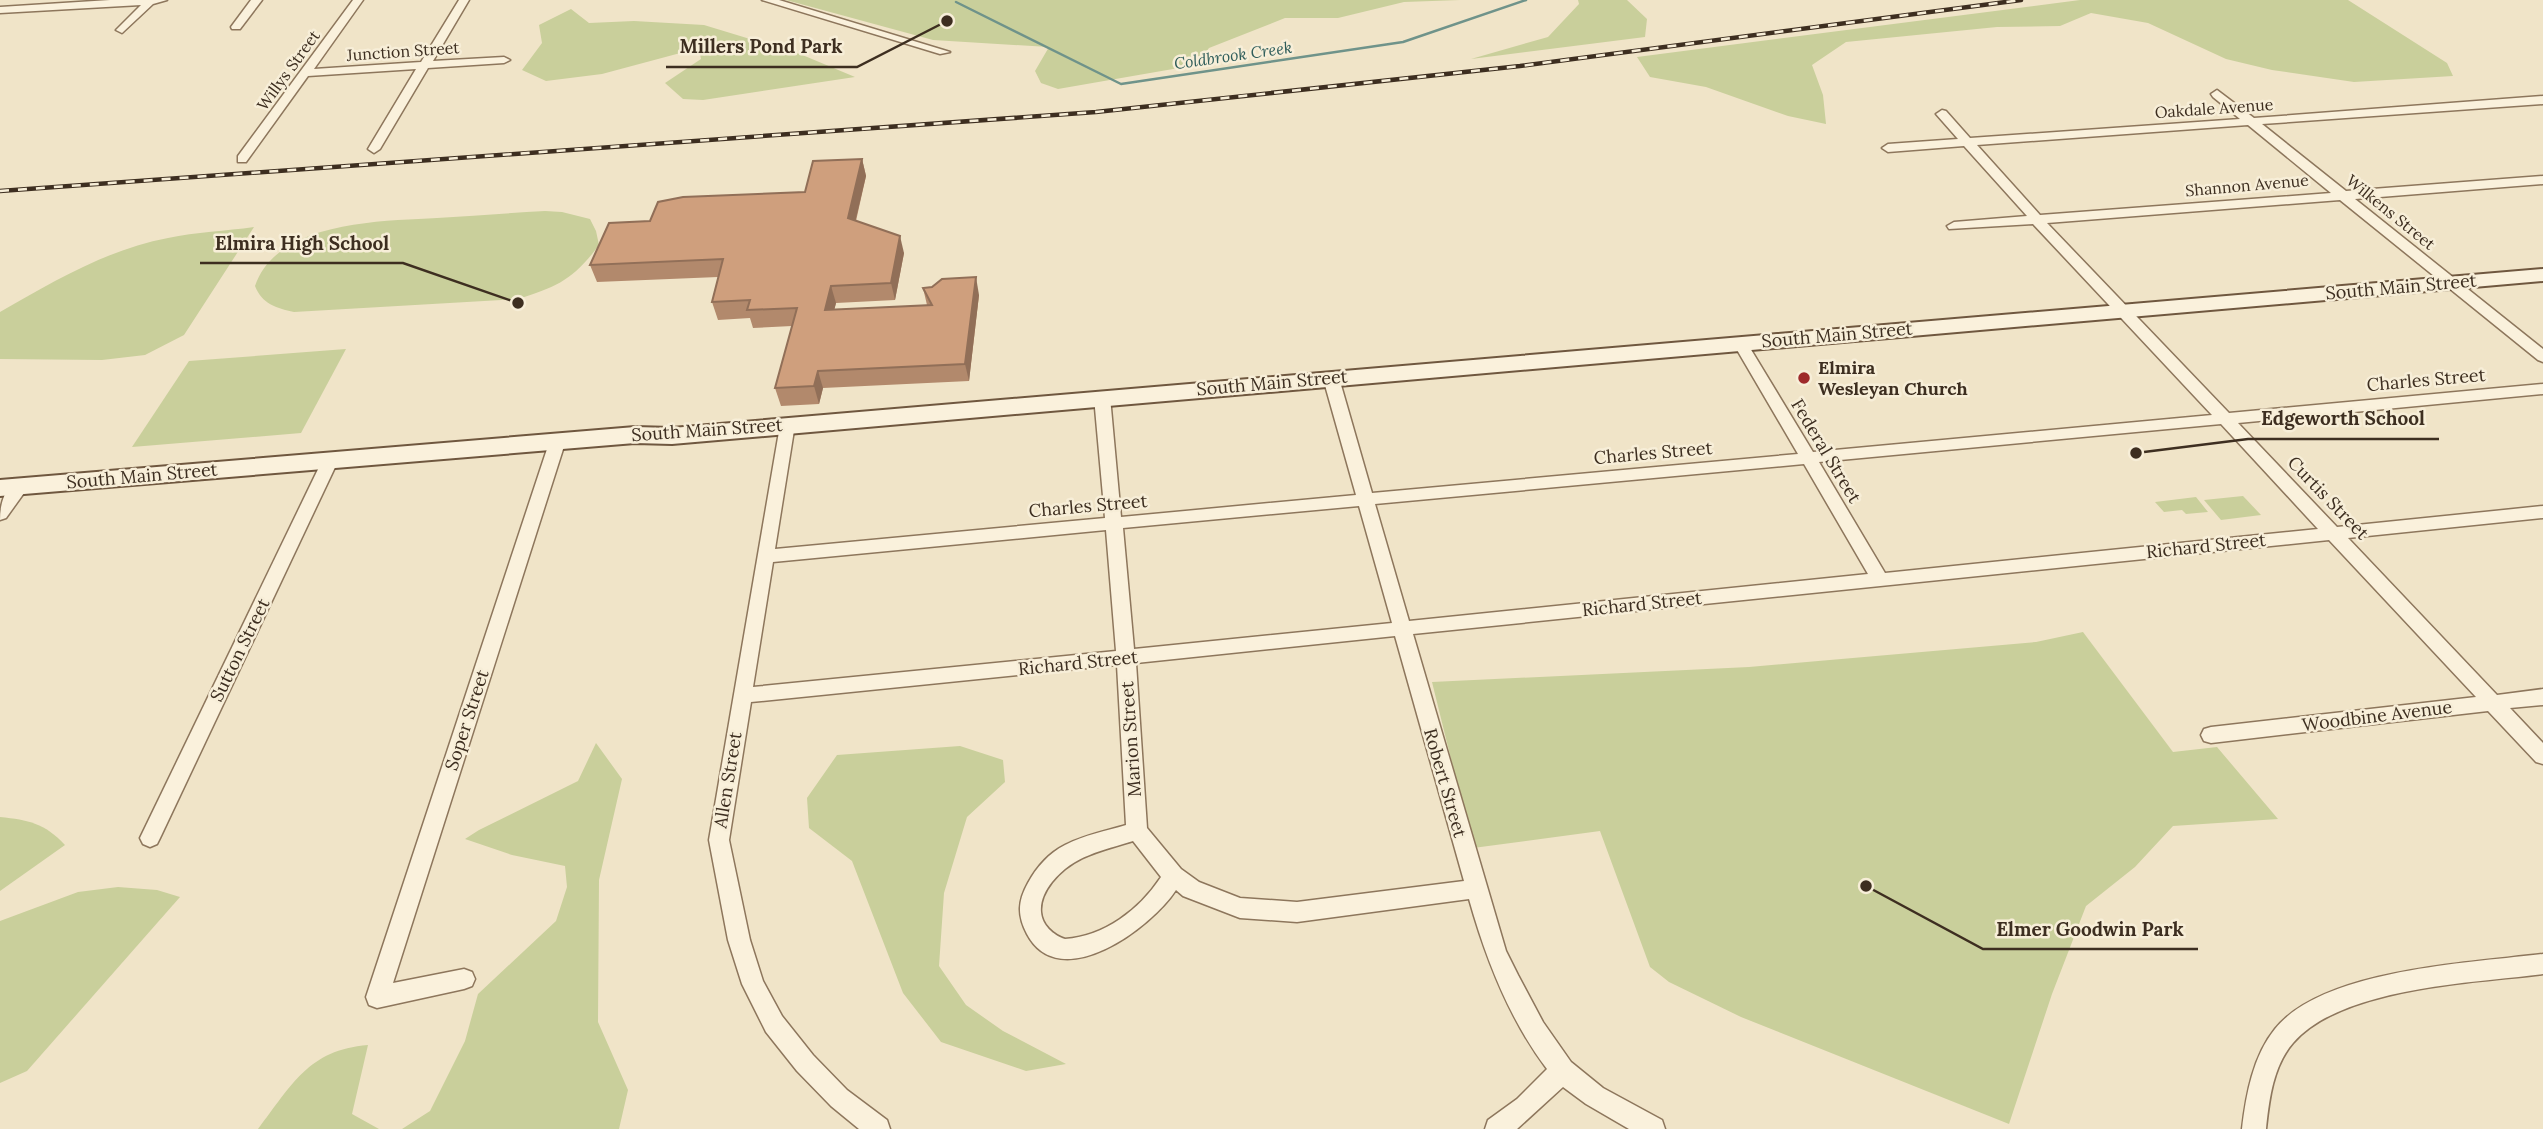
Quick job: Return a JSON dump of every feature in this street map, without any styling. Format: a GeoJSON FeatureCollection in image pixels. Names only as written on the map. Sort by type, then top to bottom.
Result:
{"type":"FeatureCollection","features":[{"type":"Feature","properties":{"kind":"street"},"geometry":{"type":"LineString","coordinates":[[122,30],[151,0]]}},
{"type":"Feature","properties":{"kind":"street"},"geometry":{"type":"LineString","coordinates":[[0,10],[162,0]]}},
{"type":"Feature","properties":{"kind":"street"},"geometry":{"type":"LineString","coordinates":[[236,27],[257,0]]}},
{"type":"Feature","properties":{"kind":"street","name":"Willys Street"},"geometry":{"type":"LineString","coordinates":[[242,159],[359,0]]}},
{"type":"Feature","properties":{"kind":"street"},"geometry":{"type":"LineString","coordinates":[[374,149],[464,0]]}},
{"type":"Feature","properties":{"kind":"street"},"geometry":{"type":"LineString","coordinates":[[767,0],[944,52]]}},
{"type":"Feature","properties":{"kind":"street","name":"Junction Street"},"geometry":{"type":"LineString","coordinates":[[305,73],[504,60]]}},
{"type":"Feature","properties":{"kind":"street","name":"Wilkens Street"},"geometry":{"type":"LineString","coordinates":[[2217,94],[2543,357]]}},
{"type":"Feature","properties":{"kind":"street","name":"Oakdale Avenue"},"geometry":{"type":"LineString","coordinates":[[1888,148],[2543,100]]}},
{"type":"Feature","properties":{"kind":"street"},"geometry":{"type":"LineString","coordinates":[[2526,101],[2543,112]]}},
{"type":"Feature","properties":{"kind":"street","name":"Curtis Street"},"geometry":{"type":"LineString","coordinates":[[1942,114],[2037,220],[2543,755]]}},
{"type":"Feature","properties":{"kind":"street","name":"Shannon Avenue"},"geometry":{"type":"LineString","coordinates":[[1954,226],[2543,180]]}},
{"type":"Feature","properties":{"kind":"street","name":"South Main Street"},"geometry":{"type":"LineString","coordinates":[[10,487],[635,435],[672,436],[2543,275]]}},
{"type":"Feature","properties":{"kind":"street","name":"Federal Street"},"geometry":{"type":"LineString","coordinates":[[1740,344],[1880,579]]}},
{"type":"Feature","properties":{"kind":"street","name":"Robert Street"},"geometry":{"type":"LineString","coordinates":[[1331,378],[1495,953],[1527,1016],[1563,1070],[1597,1098],[1653,1129]]}},
{"type":"Feature","properties":{"kind":"street","name":"Charles Street"},"geometry":{"type":"LineString","coordinates":[[766,556],[2543,389]]}},
{"type":"Feature","properties":{"kind":"street","name":"Marion Street"},"geometry":{"type":"LineString","coordinates":[[1101,397],[1126,658],[1137,831]]}},
{"type":"Feature","properties":{"kind":"street","name":"Allen Street"},"geometry":{"type":"LineString","coordinates":[[787,424],[719,840],[739,940],[753,984],[774,1024],[805,1063],[839,1098],[878,1129]]}},
{"type":"Feature","properties":{"kind":"street","name":"Soper Street"},"geometry":{"type":"LineString","coordinates":[[464,979],[377,997],[557,443]]}},
{"type":"Feature","properties":{"kind":"street","name":"Sutton Street"},"geometry":{"type":"LineString","coordinates":[[150,838],[330,461]]}},
{"type":"Feature","properties":{"kind":"street"},"geometry":{"type":"LineString","coordinates":[[0,514],[10,487]]}},
{"type":"Feature","properties":{"kind":"street","name":"Richard Street"},"geometry":{"type":"LineString","coordinates":[[741,696],[2543,512]]}},
{"type":"Feature","properties":{"kind":"street","name":"Woodbine Avenue"},"geometry":{"type":"LineString","coordinates":[[2211,735],[2543,697]]}},
{"type":"Feature","properties":{"kind":"street"},"geometry":{"type":"LineString","coordinates":[[1173,876],[1164,892],[1138,919],[1102,943],[1064,950],[1046,943],[1033,926],[1030,902],[1047,872],[1071,852],[1137,831],[1173,876],[1191,889],[1240,908],[1297,912],[1475,889]]}},
{"type":"Feature","properties":{"kind":"street"},"geometry":{"type":"LineString","coordinates":[[2253,1129],[2263,1074],[2285,1035],[2318,1007],[2338,998],[2388,985],[2543,964]]}},
{"type":"Feature","properties":{"kind":"street"},"geometry":{"type":"LineString","coordinates":[[1497,1129],[1526,1107],[1563,1070]]}},
{"type":"Feature","properties":{"kind":"green space"},"geometry":{"type":"Polygon","coordinates":[[[786,0],[1460,0],[1404,2],[1338,18],[1285,18],[1209,48],[1196,65],[1058,89],[1041,83],[1035,71],[1049,47],[933,40],[786,0]]]}},
{"type":"Feature","properties":{"kind":"green space"},"geometry":{"type":"Polygon","coordinates":[[[1578,0],[1627,0],[1647,19],[1645,37],[1471,59],[1548,37],[1579,4],[1578,0]]]}},
{"type":"Feature","properties":{"kind":"green space"},"geometry":{"type":"Polygon","coordinates":[[[2080,0],[2348,0],[2447,63],[2453,76],[2354,82],[2272,70],[2226,59],[2148,23],[2091,13],[2060,26],[1997,27],[1846,42],[1812,65],[1823,95],[1826,124],[1788,116],[1706,87],[1650,77],[1637,57],[2080,0]]]}},
{"type":"Feature","properties":{"kind":"green space"},"geometry":{"type":"Polygon","coordinates":[[[571,9],[589,23],[634,21],[704,25],[800,54],[855,77],[703,100],[683,99],[665,83],[701,59],[699,48],[602,74],[546,81],[522,70],[542,43],[539,25],[571,9]]]}},
{"type":"Feature","properties":{"kind":"green space"},"geometry":{"type":"Polygon","coordinates":[[[545,211],[590,219],[599,245],[573,274],[564,280],[518,299],[294,312],[270,304],[255,286],[267,265],[285,248],[307,237],[333,229],[388,221],[545,211]]]}},
{"type":"Feature","properties":{"kind":"green space"},"geometry":{"type":"Polygon","coordinates":[[[254,227],[184,335],[145,355],[102,360],[0,359],[0,312],[60,278],[102,258],[146,243],[189,234],[254,227]]]}},
{"type":"Feature","properties":{"kind":"green space"},"geometry":{"type":"Polygon","coordinates":[[[346,349],[301,433],[132,447],[189,361],[346,349]]]}},
{"type":"Feature","properties":{"kind":"green space"},"geometry":{"type":"Polygon","coordinates":[[[2243,496],[2261,515],[2221,520],[2204,500],[2243,496]]]}},
{"type":"Feature","properties":{"kind":"green space"},"geometry":{"type":"Polygon","coordinates":[[[2196,497],[2208,512],[2164,512],[2155,502],[2196,497]]]}},
{"type":"Feature","properties":{"kind":"green space"},"geometry":{"type":"Polygon","coordinates":[[[2083,632],[2173,752],[2217,747],[2278,819],[2173,826],[2135,867],[2086,906],[2052,994],[2009,1124],[1741,1017],[1669,982],[1650,967],[1600,831],[1473,848],[1432,682],[1749,667],[2036,642],[2083,632]]]}},
{"type":"Feature","properties":{"kind":"green space"},"geometry":{"type":"Polygon","coordinates":[[[596,743],[622,779],[599,880],[598,1022],[628,1090],[619,1129],[402,1129],[430,1111],[465,1041],[478,994],[556,921],[567,887],[565,866],[512,855],[465,839],[578,781],[596,743]]]}},
{"type":"Feature","properties":{"kind":"green space"},"geometry":{"type":"Polygon","coordinates":[[[960,746],[1003,760],[1005,782],[967,817],[944,893],[939,966],[966,1005],[1003,1031],[1066,1064],[1026,1071],[941,1042],[903,993],[852,861],[809,828],[807,798],[837,755],[960,746]]]}},
{"type":"Feature","properties":{"kind":"green space"},"geometry":{"type":"Polygon","coordinates":[[[0,817],[36,824],[65,845],[0,891],[0,817]]]}},
{"type":"Feature","properties":{"kind":"green space"},"geometry":{"type":"Polygon","coordinates":[[[118,887],[157,890],[180,897],[27,1071],[0,1083],[0,921],[78,892],[118,887]]]}},
{"type":"Feature","properties":{"kind":"green space"},"geometry":{"type":"Polygon","coordinates":[[[368,1045],[352,1114],[379,1129],[258,1129],[292,1084],[316,1062],[347,1048],[368,1045]]]}},
{"type":"Feature","properties":{"kind":"building"},"geometry":{"type":"Polygon","coordinates":[[[862,159],[848,218],[900,236],[891,283],[831,286],[825,310],[932,305],[923,288],[932,287],[942,279],[976,277],[965,364],[818,371],[814,386],[775,388],[797,308],[747,310],[750,300],[712,302],[723,259],[590,265],[609,223],[650,221],[658,202],[683,197],[805,192],[813,161],[862,159]]]}},
{"type":"Feature","properties":{"kind":"waterway","name":"Coldbrook Creek"},"geometry":{"type":"LineString","coordinates":[[956,2],[1121,84],[1403,42],[1526,0]]}},
{"type":"Feature","properties":{"kind":"railway"},"geometry":{"type":"LineString","coordinates":[[0,191],[1096,112],[1520,66],[2021,0]]}},
{"type":"Feature","properties":{"kind":"place","name":"Millers Pond Park"},"geometry":{"type":"Point","coordinates":[947,21]}},
{"type":"Feature","properties":{"kind":"place","name":"Elmira High School"},"geometry":{"type":"Point","coordinates":[518,303]}},
{"type":"Feature","properties":{"kind":"place","name":"Elmira Wesleyan Church"},"geometry":{"type":"Point","coordinates":[1804,378]}},
{"type":"Feature","properties":{"kind":"place","name":"Edgeworth School"},"geometry":{"type":"Point","coordinates":[2136,453]}},
{"type":"Feature","properties":{"kind":"place","name":"Elmer Goodwin Park"},"geometry":{"type":"Point","coordinates":[1866,886]}}]}
